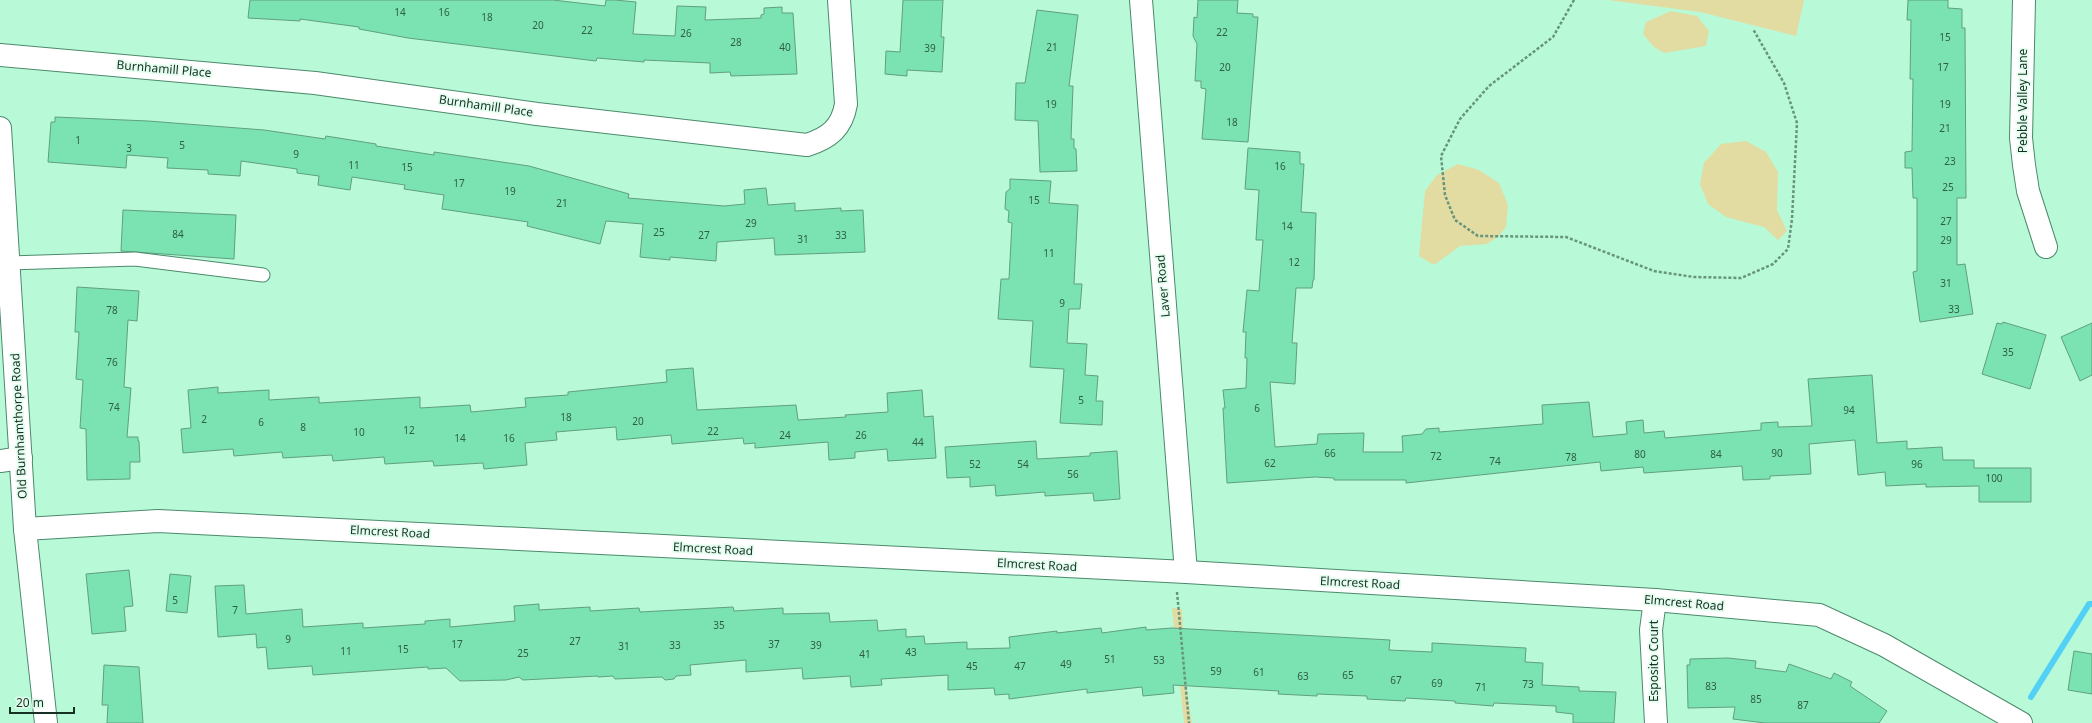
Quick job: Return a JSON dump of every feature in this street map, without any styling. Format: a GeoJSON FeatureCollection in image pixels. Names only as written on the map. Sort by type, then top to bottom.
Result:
{"type":"FeatureCollection","features":[{"type":"Feature","properties":{"kind":"street","name":"Burnhamill Place"},"geometry":{"type":"LineString","coordinates":[[0,54],[314,82],[537,114],[807,145],[822,140],[844,118],[846,104],[839,0]]}},
{"type":"Feature","properties":{"kind":"street","name":"Laver Road"},"geometry":{"type":"LineString","coordinates":[[1141,0],[1181,581]]}},
{"type":"Feature","properties":{"kind":"street","name":"Pebble Valley Lane"},"geometry":{"type":"LineString","coordinates":[[2024,0],[2021,138],[2028,191],[2046,247]]}},
{"type":"Feature","properties":{"kind":"street","name":"Old Burnhamthorpe Road"},"geometry":{"type":"LineString","coordinates":[[0,128],[9,263],[10,460],[25,528],[46,723]]}},
{"type":"Feature","properties":{"kind":"street","name":"Elmcrest Road"},"geometry":{"type":"LineString","coordinates":[[25,528],[158,521],[1181,581],[1656,600],[1819,615],[1884,645],[2021,723]]}},
{"type":"Feature","properties":{"kind":"street","name":"Esposito Court"},"geometry":{"type":"LineString","coordinates":[[1656,600],[1651,630],[1656,723]]}},
{"type":"Feature","properties":{"kind":"lane"},"geometry":{"type":"LineString","coordinates":[[9,263],[135,259],[263,275]]}},
{"type":"Feature","properties":{"kind":"path"},"geometry":{"type":"LineString","coordinates":[[1574,0],[1552,37],[1489,86],[1460,119],[1441,156],[1445,195],[1455,220],[1478,236],[1566,237],[1654,271],[1694,277],[1741,278],[1773,264],[1788,249],[1792,219],[1797,123],[1784,83],[1753,29]]}},
{"type":"Feature","properties":{"kind":"path"},"geometry":{"type":"LineString","coordinates":[[1181,581],[1189,723]]}},
{"type":"Feature","properties":{"kind":"shaded area"},"geometry":{"type":"Polygon","coordinates":[[[1608,0],[1804,0],[1796,36],[1700,12],[1608,0]]]}},
{"type":"Feature","properties":{"kind":"shaded area"},"geometry":{"type":"Polygon","coordinates":[[[1671,11],[1697,16],[1709,31],[1706,46],[1664,53],[1654,47],[1643,34],[1646,22],[1671,11]]]}},
{"type":"Feature","properties":{"kind":"shaded area"},"geometry":{"type":"Polygon","coordinates":[[[1746,141],[1766,152],[1778,172],[1777,210],[1787,231],[1778,240],[1764,227],[1726,217],[1708,204],[1700,184],[1704,163],[1721,144],[1746,141]]]}},
{"type":"Feature","properties":{"kind":"shaded area"},"geometry":{"type":"Polygon","coordinates":[[[1458,164],[1479,170],[1499,183],[1508,205],[1506,227],[1499,236],[1487,244],[1460,246],[1434,265],[1419,256],[1425,191],[1437,175],[1458,164]]]}},
{"type":"Feature","properties":{"kind":"shaded area"},"geometry":{"type":"Polygon","coordinates":[[[1172,608],[1182,609],[1186,686],[1192,723],[1184,723],[1172,608]]]}},
{"type":"Feature","properties":{"kind":"building"},"geometry":{"type":"Polygon","coordinates":[[[250,0],[553,0],[605,6],[606,0],[615,0],[636,2],[633,34],[675,36],[677,6],[706,7],[705,20],[761,18],[761,15],[764,14],[764,8],[782,7],[782,13],[793,13],[797,74],[731,76],[730,72],[710,73],[710,63],[644,60],[644,62],[597,58],[596,61],[408,38],[359,29],[359,27],[300,19],[300,21],[248,18],[250,0]]]}},
{"type":"Feature","properties":{"kind":"building"},"geometry":{"type":"Polygon","coordinates":[[[903,0],[943,0],[941,37],[944,37],[942,72],[907,70],[907,76],[885,74],[886,51],[900,52],[903,0]]]}},
{"type":"Feature","properties":{"kind":"building"},"geometry":{"type":"Polygon","coordinates":[[[1198,0],[1238,0],[1237,13],[1253,14],[1253,17],[1258,17],[1248,142],[1202,139],[1206,89],[1201,88],[1201,81],[1195,81],[1197,44],[1193,36],[1194,17],[1197,18],[1198,0]]]}},
{"type":"Feature","properties":{"kind":"building"},"geometry":{"type":"Polygon","coordinates":[[[1908,0],[1948,0],[1948,8],[1962,9],[1962,28],[1965,28],[1966,198],[1957,198],[1957,265],[1965,264],[1973,314],[1920,322],[1913,272],[1917,271],[1917,198],[1913,198],[1912,168],[1905,168],[1905,152],[1912,151],[1913,79],[1910,79],[1911,20],[1907,20],[1908,0]]]}},
{"type":"Feature","properties":{"kind":"building"},"geometry":{"type":"Polygon","coordinates":[[[1037,10],[1078,15],[1069,86],[1073,86],[1071,139],[1074,139],[1074,148],[1076,149],[1077,171],[1040,172],[1038,121],[1015,120],[1016,83],[1025,83],[1037,10]]]}},
{"type":"Feature","properties":{"kind":"building"},"geometry":{"type":"Polygon","coordinates":[[[55,117],[148,121],[264,130],[325,139],[326,136],[434,155],[434,152],[529,166],[629,194],[628,198],[724,206],[745,204],[744,190],[766,188],[768,205],[795,203],[795,211],[841,208],[841,211],[863,210],[865,252],[775,255],[774,238],[717,242],[716,261],[670,257],[670,260],[640,257],[643,224],[606,221],[600,244],[527,226],[528,222],[442,209],[444,195],[404,189],[405,185],[352,177],[350,190],[318,185],[319,176],[297,173],[297,169],[241,161],[240,176],[208,174],[208,170],[167,168],[168,158],[127,155],[126,168],[48,162],[51,122],[55,122],[55,117]]]}},
{"type":"Feature","properties":{"kind":"building"},"geometry":{"type":"Polygon","coordinates":[[[1248,148],[1300,152],[1300,164],[1304,164],[1301,212],[1316,213],[1314,280],[1312,288],[1296,288],[1292,343],[1297,343],[1295,384],[1270,382],[1275,447],[1317,444],[1318,434],[1364,433],[1363,452],[1403,452],[1402,436],[1422,434],[1426,429],[1439,428],[1439,432],[1543,424],[1542,405],[1589,402],[1593,437],[1627,434],[1626,422],[1643,420],[1644,433],[1664,431],[1665,438],[1761,430],[1761,423],[1778,422],[1778,427],[1812,426],[1808,379],[1872,375],[1877,443],[1907,441],[1907,449],[1942,447],[1943,460],[1974,460],[1974,468],[2031,468],[2031,502],[1979,502],[1979,486],[1926,487],[1926,484],[1886,486],[1885,472],[1858,475],[1855,440],[1809,444],[1811,474],[1770,476],[1770,479],[1743,480],[1742,466],[1644,473],[1643,467],[1601,471],[1600,462],[1406,483],[1406,480],[1334,480],[1334,478],[1315,477],[1227,483],[1223,408],[1225,408],[1223,390],[1246,388],[1246,332],[1243,332],[1247,290],[1259,291],[1263,240],[1256,240],[1259,190],[1245,189],[1248,148]]]}},
{"type":"Feature","properties":{"kind":"building"},"geometry":{"type":"Polygon","coordinates":[[[1010,179],[1051,181],[1049,203],[1078,205],[1074,284],[1082,284],[1080,309],[1069,309],[1067,343],[1087,344],[1085,375],[1098,376],[1096,401],[1103,401],[1102,425],[1060,423],[1064,369],[1030,367],[1033,321],[998,319],[1001,279],[1009,279],[1012,223],[1008,222],[1009,211],[1005,209],[1006,192],[1010,189],[1010,179]]]}},
{"type":"Feature","properties":{"kind":"building"},"geometry":{"type":"Polygon","coordinates":[[[123,210],[236,215],[234,259],[121,251],[123,210]]]}},
{"type":"Feature","properties":{"kind":"building"},"geometry":{"type":"Polygon","coordinates":[[[77,287],[139,291],[137,321],[128,320],[124,387],[131,388],[127,437],[138,437],[139,441],[140,462],[130,462],[130,479],[87,480],[86,429],[80,428],[83,380],[76,379],[79,332],[75,332],[77,287]]]}},
{"type":"Feature","properties":{"kind":"building"},"geometry":{"type":"Polygon","coordinates":[[[2003,322],[2046,335],[2030,389],[1982,374],[1997,323],[2002,324],[2003,322]]]}},
{"type":"Feature","properties":{"kind":"building"},"geometry":{"type":"Polygon","coordinates":[[[2092,323],[2092,375],[2080,381],[2061,337],[2092,323]]]}},
{"type":"Feature","properties":{"kind":"building"},"geometry":{"type":"Polygon","coordinates":[[[693,368],[697,410],[796,405],[798,420],[846,417],[845,415],[888,412],[887,393],[922,390],[924,417],[933,416],[936,458],[888,461],[887,449],[855,452],[855,458],[829,460],[828,442],[755,448],[755,443],[744,444],[743,438],[672,444],[671,435],[617,440],[616,427],[556,432],[557,440],[525,443],[527,465],[484,469],[483,463],[434,466],[433,461],[385,464],[384,457],[333,461],[332,455],[283,458],[282,452],[234,456],[233,449],[183,453],[181,429],[191,428],[188,390],[218,387],[218,393],[269,390],[269,400],[319,397],[319,403],[420,397],[420,408],[470,405],[471,412],[526,407],[525,398],[568,395],[568,392],[667,382],[666,370],[693,368]]]}},
{"type":"Feature","properties":{"kind":"building"},"geometry":{"type":"Polygon","coordinates":[[[1036,441],[1037,459],[1090,456],[1090,453],[1117,451],[1120,499],[1094,501],[1093,493],[1045,496],[1045,492],[996,496],[995,485],[970,487],[970,477],[947,478],[945,447],[1036,441]]]}},
{"type":"Feature","properties":{"kind":"building"},"geometry":{"type":"Polygon","coordinates":[[[129,570],[133,606],[124,607],[126,631],[92,634],[86,574],[129,570]]]}},
{"type":"Feature","properties":{"kind":"building"},"geometry":{"type":"Polygon","coordinates":[[[170,574],[191,576],[187,613],[166,611],[170,574]]]}},
{"type":"Feature","properties":{"kind":"building"},"geometry":{"type":"Polygon","coordinates":[[[244,585],[246,614],[302,609],[303,627],[363,623],[363,628],[425,624],[425,621],[450,619],[450,627],[515,621],[514,606],[539,604],[539,610],[590,607],[590,611],[639,608],[640,612],[733,607],[734,611],[783,608],[783,614],[829,613],[830,622],[877,620],[878,631],[906,629],[906,637],[924,636],[925,644],[967,642],[967,649],[1010,648],[1009,637],[1057,631],[1057,633],[1101,628],[1102,633],[1146,627],[1146,630],[1172,628],[1390,640],[1389,650],[1432,652],[1432,643],[1526,648],[1525,662],[1543,663],[1542,685],[1579,687],[1579,691],[1616,692],[1614,723],[1573,723],[1573,714],[1556,712],[1556,706],[1494,703],[1493,706],[1455,703],[1455,701],[1406,698],[1405,701],[1367,699],[1367,696],[1278,694],[1279,691],[1173,685],[1174,693],[1143,696],[1142,687],[1087,693],[1087,689],[1009,699],[1009,694],[995,695],[994,688],[948,690],[948,675],[881,679],[882,685],[851,687],[850,676],[803,679],[802,668],[746,672],[746,660],[690,665],[691,675],[676,676],[674,679],[665,680],[662,677],[615,679],[613,676],[598,676],[523,680],[519,677],[506,680],[460,681],[446,668],[428,669],[428,667],[313,675],[312,666],[268,669],[266,647],[257,648],[256,634],[218,637],[215,586],[244,585]]]}},
{"type":"Feature","properties":{"kind":"building"},"geometry":{"type":"Polygon","coordinates":[[[2074,651],[2092,654],[2092,694],[2068,690],[2074,651]]]}},
{"type":"Feature","properties":{"kind":"building"},"geometry":{"type":"Polygon","coordinates":[[[1728,658],[1756,661],[1755,668],[1786,672],[1789,664],[1831,679],[1834,673],[1852,682],[1850,686],[1887,711],[1879,723],[1765,723],[1733,719],[1735,707],[1688,708],[1687,665],[1690,665],[1690,659],[1728,658]]]}},
{"type":"Feature","properties":{"kind":"building"},"geometry":{"type":"Polygon","coordinates":[[[104,665],[139,667],[143,723],[107,723],[108,705],[102,705],[104,665]]]}},
{"type":"Feature","properties":{"kind":"waterway"},"geometry":{"type":"LineString","coordinates":[[2031,697],[2089,604],[2092,604]]}}]}
